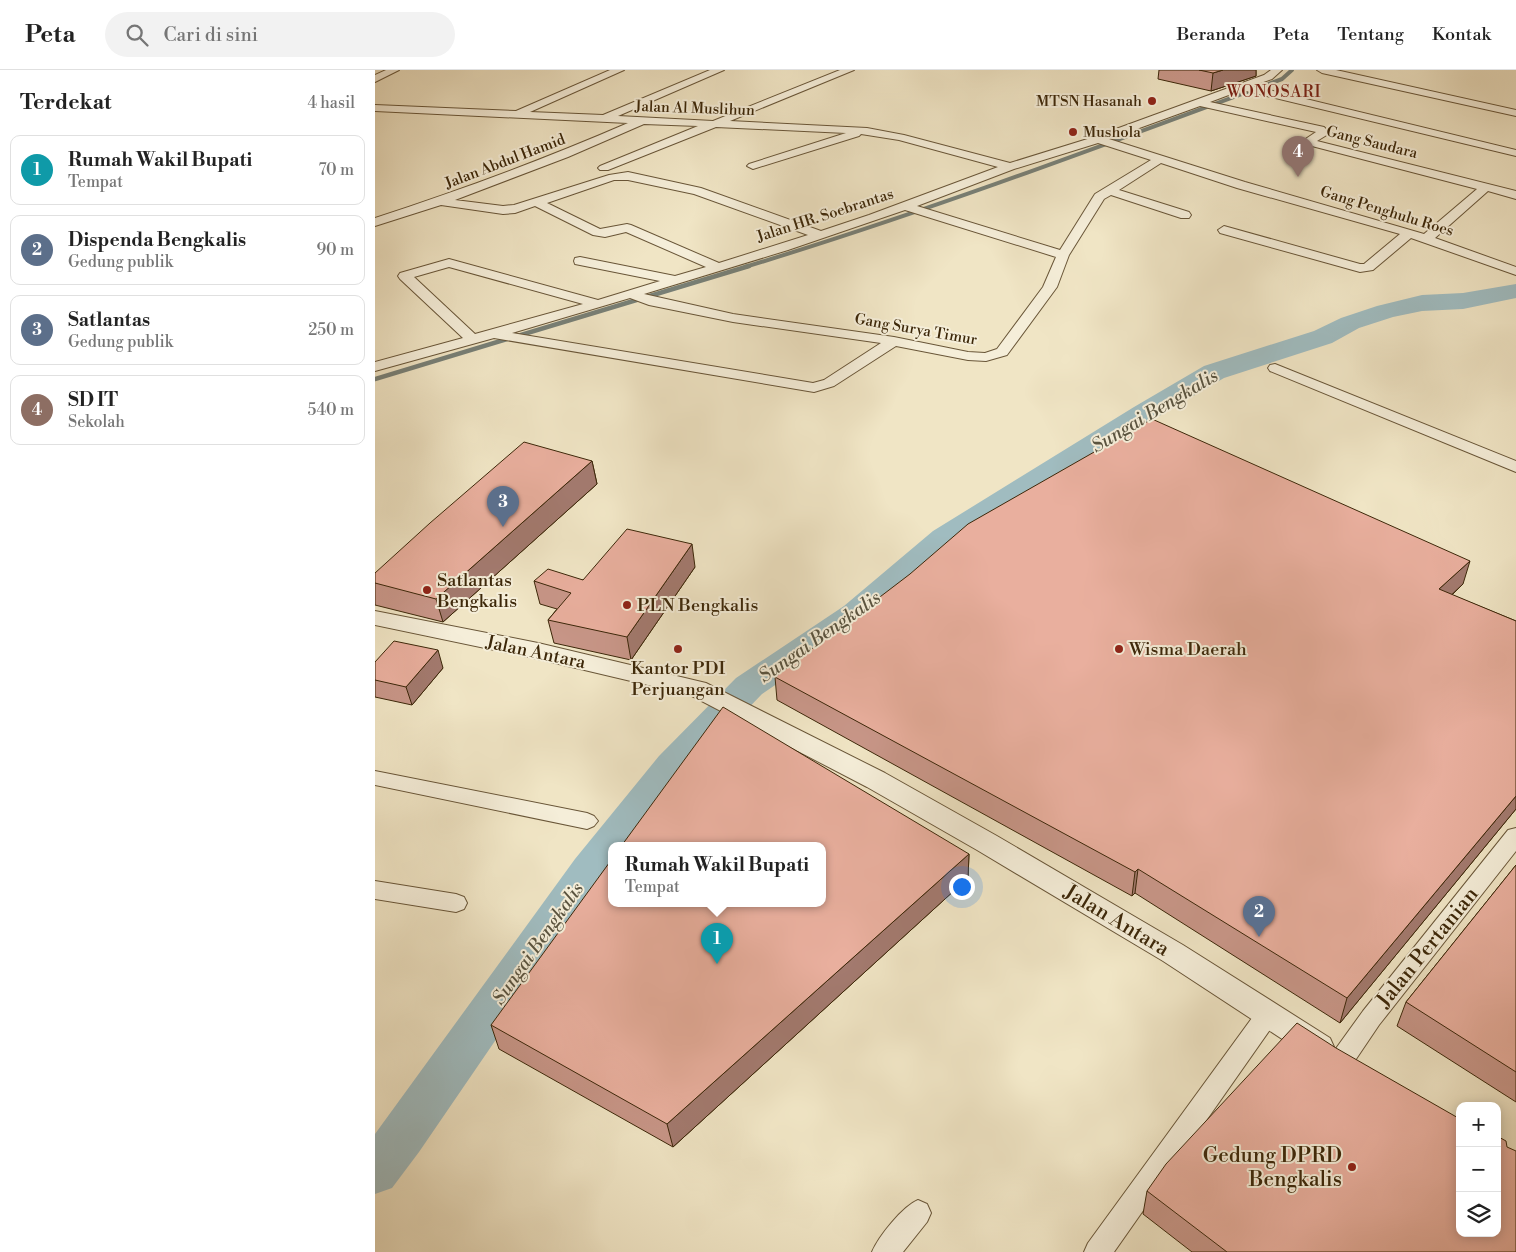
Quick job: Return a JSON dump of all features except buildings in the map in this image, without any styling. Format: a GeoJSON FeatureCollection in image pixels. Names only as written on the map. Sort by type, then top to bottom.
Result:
{"type":"FeatureCollection","features":[{"type":"Feature","properties":{"kind":"street"},"geometry":{"type":"LineString","coordinates":[[375,79],[394,70]]}},
{"type":"Feature","properties":{"kind":"street"},"geometry":{"type":"LineString","coordinates":[[515,115],[619,70]]}},
{"type":"Feature","properties":{"kind":"street"},"geometry":{"type":"LineString","coordinates":[[602,119],[719,70]]}},
{"type":"Feature","properties":{"kind":"street"},"geometry":{"type":"LineString","coordinates":[[604,168],[849,70]]}},
{"type":"Feature","properties":{"kind":"street"},"geometry":{"type":"LineString","coordinates":[[1322,70],[1516,113]]}},
{"type":"Feature","properties":{"kind":"street"},"geometry":{"type":"LineString","coordinates":[[1250,72],[1272,73]]}},
{"type":"Feature","properties":{"kind":"street","name":"Jalan HR. Soebrantas"},"geometry":{"type":"LineString","coordinates":[[375,367],[598,304],[639,298],[676,280],[820,236],[1010,167],[1105,142],[1249,89],[1272,73]]}},
{"type":"Feature","properties":{"kind":"street"},"geometry":{"type":"LineString","coordinates":[[1249,89],[1516,153]]}},
{"type":"Feature","properties":{"kind":"street","name":"Gang Saudara"},"geometry":{"type":"LineString","coordinates":[[1208,105],[1320,128],[1325,133],[1310,140],[1312,144],[1485,188]]}},
{"type":"Feature","properties":{"kind":"street","name":"Jalan Al Muslihun"},"geometry":{"type":"LineString","coordinates":[[375,108],[867,131],[907,138],[1010,167]]}},
{"type":"Feature","properties":{"kind":"street","name":"Jalan Abdul Hamid"},"geometry":{"type":"LineString","coordinates":[[375,222],[440,201],[564,155],[643,121]]}},
{"type":"Feature","properties":{"kind":"street"},"geometry":{"type":"LineString","coordinates":[[753,166],[867,131]]}},
{"type":"Feature","properties":{"kind":"street","name":"Gang Penghulu Roes"},"geometry":{"type":"LineString","coordinates":[[1105,142],[1241,185],[1409,233],[1516,271]]}},
{"type":"Feature","properties":{"kind":"street","name":"Gang Surya Timur"},"geometry":{"type":"LineString","coordinates":[[639,298],[733,318],[894,341],[986,358],[1002,352],[1034,311],[1050,286],[1063,256],[1085,217],[1099,197],[1160,159]]}},
{"type":"Feature","properties":{"kind":"street"},"geometry":{"type":"LineString","coordinates":[[440,201],[503,210],[521,208],[613,177],[628,176],[697,191],[820,236]]}},
{"type":"Feature","properties":{"kind":"street"},"geometry":{"type":"LineString","coordinates":[[1426,239],[1485,188],[1516,195]]}},
{"type":"Feature","properties":{"kind":"street"},"geometry":{"type":"LineString","coordinates":[[1108,190],[1185,215]]}},
{"type":"Feature","properties":{"kind":"street"},"geometry":{"type":"LineString","coordinates":[[536,202],[597,232],[607,233],[620,228],[627,228],[717,267]]}},
{"type":"Feature","properties":{"kind":"street"},"geometry":{"type":"LineString","coordinates":[[904,206],[1063,256]]}},
{"type":"Feature","properties":{"kind":"street"},"geometry":{"type":"LineString","coordinates":[[1224,230],[1360,268],[1368,267],[1409,233]]}},
{"type":"Feature","properties":{"kind":"street"},"geometry":{"type":"LineString","coordinates":[[580,261],[676,280]]}},
{"type":"Feature","properties":{"kind":"street"},"geometry":{"type":"LineString","coordinates":[[472,339],[405,276],[449,263],[598,304]]}},
{"type":"Feature","properties":{"kind":"street"},"geometry":{"type":"LineString","coordinates":[[492,334],[806,388],[814,388],[829,383],[894,341]]}},
{"type":"Feature","properties":{"kind":"street"},"geometry":{"type":"LineString","coordinates":[[1275,368],[1516,467]]}},
{"type":"Feature","properties":{"kind":"street","name":"Jalan Antara"},"geometry":{"type":"LineString","coordinates":[[375,618],[538,652],[697,689],[876,780],[987,843],[1173,953],[1366,1076]]}},
{"type":"Feature","properties":{"kind":"street"},"geometry":{"type":"LineString","coordinates":[[375,778],[587,821]]}},
{"type":"Feature","properties":{"kind":"street","name":"Jalan Pertanian"},"geometry":{"type":"LineString","coordinates":[[1341,1061],[1371,1018],[1516,836]]}},
{"type":"Feature","properties":{"kind":"street"},"geometry":{"type":"LineString","coordinates":[[375,890],[456,903]]}},
{"type":"Feature","properties":{"kind":"street"},"geometry":{"type":"LineString","coordinates":[[1097,1252],[1268,1014]]}},
{"type":"Feature","properties":{"kind":"street"},"geometry":{"type":"LineString","coordinates":[[886,1252],[918,1213]]}},
{"type":"Feature","properties":{"kind":"waterway"},"geometry":{"type":"LineString","coordinates":[[745,267],[880,224],[1015,177],[1282,79],[1292,70]]}},
{"type":"Feature","properties":{"kind":"waterway"},"geometry":{"type":"LineString","coordinates":[[375,379],[749,266]]}},
{"type":"Feature","properties":{"kind":"waterway","name":"Sungai Bengkalis"},"geometry":{"type":"LineString","coordinates":[[611,842],[672,765],[749,686],[856,614],[944,538],[1144,413],[1214,372],[1323,337],[1350,323],[1386,311],[1422,303],[1463,301],[1516,291]]}},
{"type":"Feature","properties":{"kind":"waterway","name":"Sungai Bengkalis"},"geometry":{"type":"LineString","coordinates":[[375,1172],[402,1137],[589,870],[608,846]]}},
{"type":"Feature","properties":{"kind":"place","name":"MTSN Hasanah"},"geometry":{"type":"Point","coordinates":[1152,101]}},
{"type":"Feature","properties":{"kind":"place","name":"Mushola"},"geometry":{"type":"Point","coordinates":[1073,132]}},
{"type":"Feature","properties":{"kind":"place","name":"SD IT"},"geometry":{"type":"Point","coordinates":[1298,177]}},
{"type":"Feature","properties":{"kind":"place","name":"Satlantas"},"geometry":{"type":"Point","coordinates":[503,527]}},
{"type":"Feature","properties":{"kind":"place","name":"Satlantas Bengkalis"},"geometry":{"type":"Point","coordinates":[427,590]}},
{"type":"Feature","properties":{"kind":"place","name":"PLN Bengkalis"},"geometry":{"type":"Point","coordinates":[627,605]}},
{"type":"Feature","properties":{"kind":"place","name":"Kantor PDI Perjuangan"},"geometry":{"type":"Point","coordinates":[678,649]}},
{"type":"Feature","properties":{"kind":"place","name":"Wisma Daerah"},"geometry":{"type":"Point","coordinates":[1119,649]}},
{"type":"Feature","properties":{"kind":"place","name":"Dispenda Bengkalis"},"geometry":{"type":"Point","coordinates":[1259,937]}},
{"type":"Feature","properties":{"kind":"place","name":"Rumah Wakil Bupati"},"geometry":{"type":"Point","coordinates":[717,964]}},
{"type":"Feature","properties":{"kind":"place","name":"Gedung DPRD Bengkalis"},"geometry":{"type":"Point","coordinates":[1352,1167]}},
{"type":"Feature","properties":{"kind":"district","name":"WONOSARI"},"geometry":{"type":"Point","coordinates":[1274,91]}}]}
